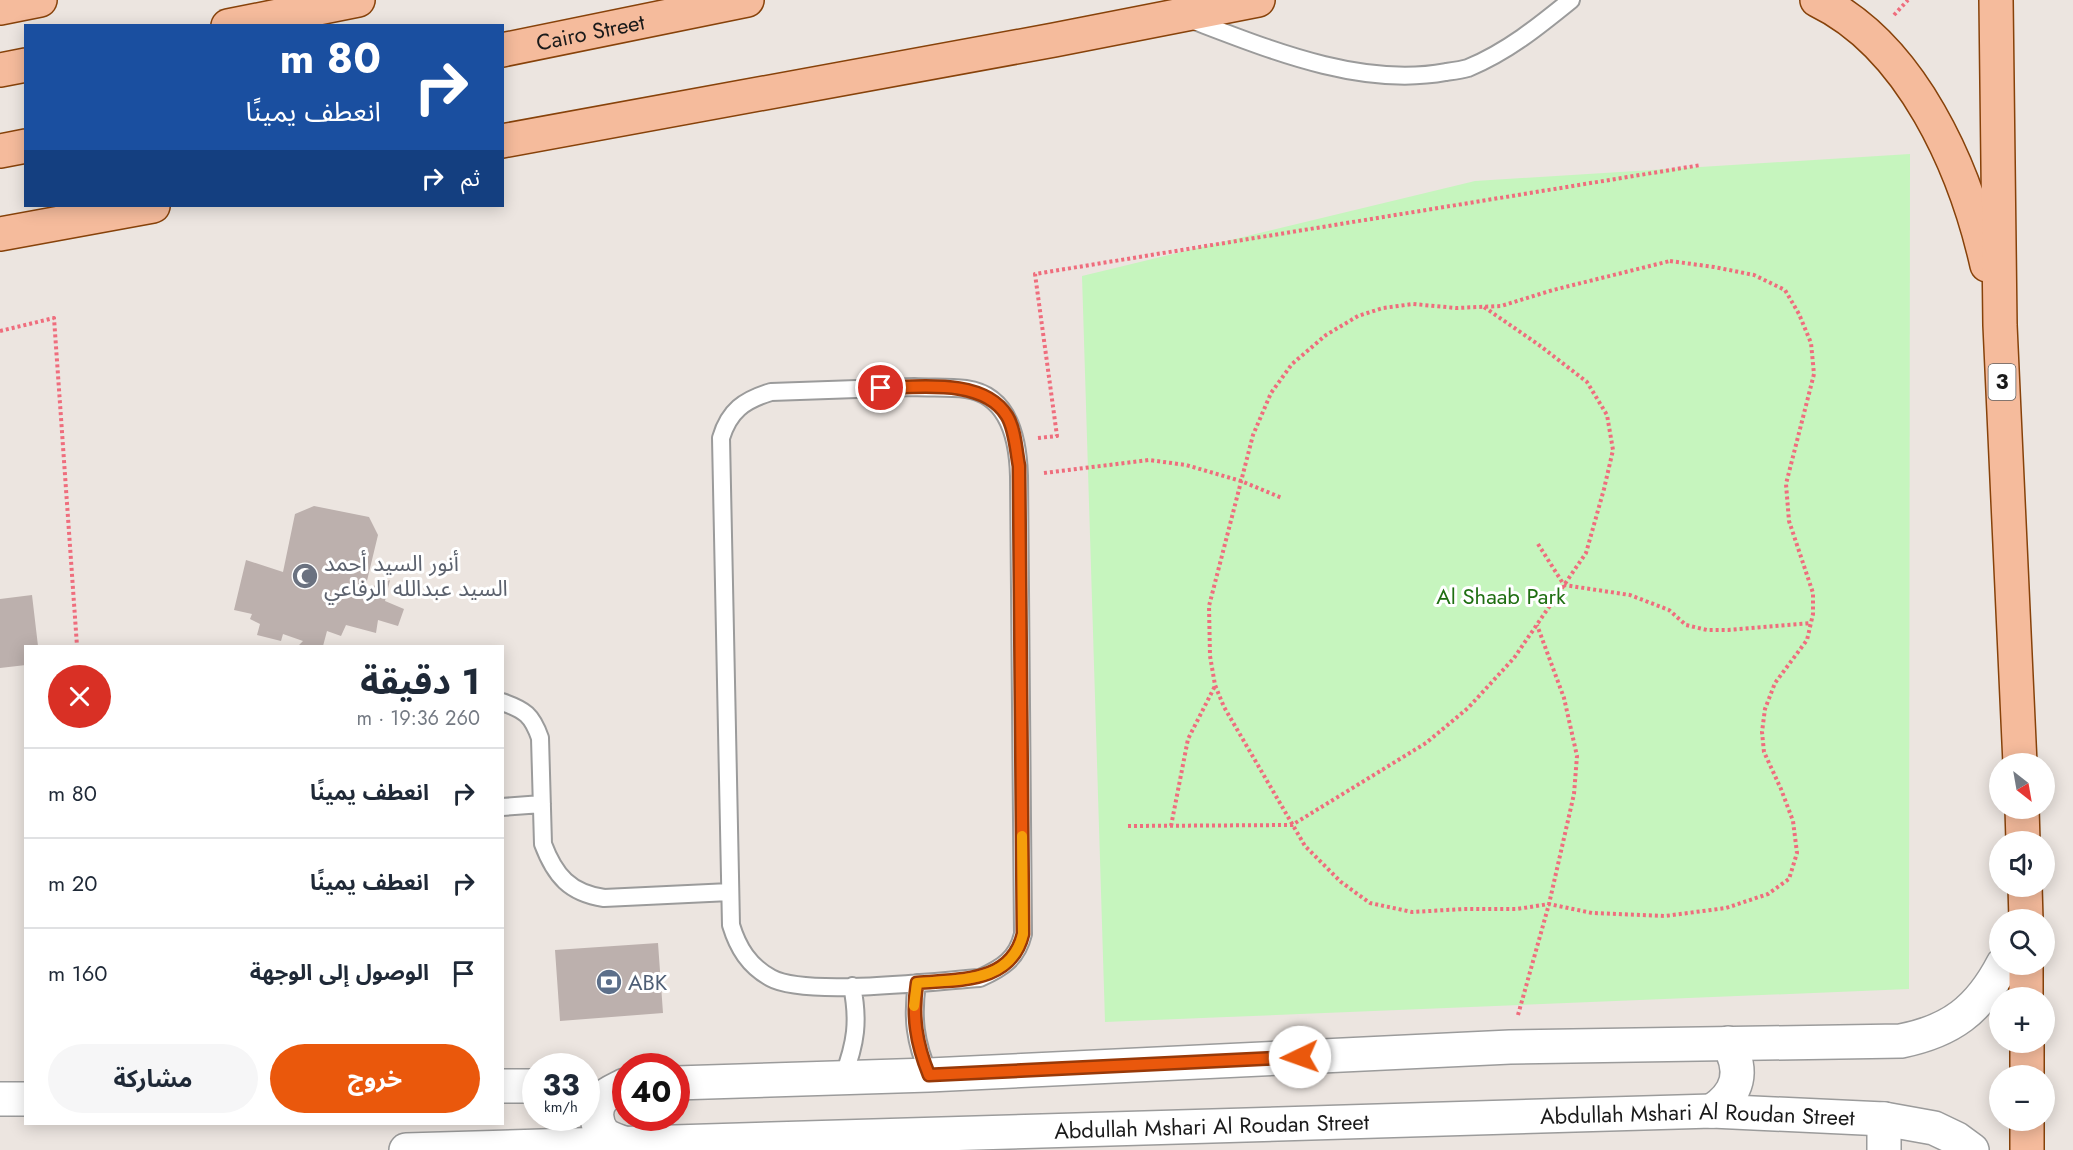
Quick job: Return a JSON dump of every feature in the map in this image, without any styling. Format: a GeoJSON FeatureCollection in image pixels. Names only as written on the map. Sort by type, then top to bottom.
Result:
{"type":"FeatureCollection","features":[{"type":"Feature","properties":{"kind":"main road"},"geometry":{"type":"LineString","coordinates":[[0,8],[40,0]]}},
{"type":"Feature","properties":{"kind":"main road"},"geometry":{"type":"LineString","coordinates":[[238,24],[358,0]]}},
{"type":"Feature","properties":{"kind":"main road","name":"Cairo Street"},"geometry":{"type":"LineString","coordinates":[[504,50],[747,0]]}},
{"type":"Feature","properties":{"kind":"main road"},"geometry":{"type":"LineString","coordinates":[[504,141],[1054,40],[1258,0]]}},
{"type":"Feature","properties":{"kind":"main road"},"geometry":{"type":"LineString","coordinates":[[1817,0],[1852,23],[1880,48],[1905,76],[1943,138],[1957,166],[1972,208],[2000,325]]}},
{"type":"Feature","properties":{"kind":"main road","name":"3"},"geometry":{"type":"LineString","coordinates":[[1996,0],[2000,325],[2019,753]]}},
{"type":"Feature","properties":{"kind":"main road"},"geometry":{"type":"LineString","coordinates":[[0,70],[24,65]]}},
{"type":"Feature","properties":{"kind":"main road"},"geometry":{"type":"LineString","coordinates":[[0,151],[24,146]]}},
{"type":"Feature","properties":{"kind":"main road"},"geometry":{"type":"LineString","coordinates":[[0,234],[148,207]]}},
{"type":"Feature","properties":{"kind":"main road"},"geometry":{"type":"LineString","coordinates":[[2027,1131],[2027,1150]]}},
{"type":"Feature","properties":{"kind":"street"},"geometry":{"type":"LineString","coordinates":[[690,1082],[929,1075],[1510,1047],[1901,1041],[1923,1037],[1963,1017],[1993,984],[1998,975]]}},
{"type":"Feature","properties":{"kind":"street"},"geometry":{"type":"LineString","coordinates":[[1712,1111],[1728,1098],[1737,1081],[1738,1067],[1728,1043]]}},
{"type":"Feature","properties":{"kind":"street"},"geometry":{"type":"LineString","coordinates":[[504,1086],[522,1086]]}},
{"type":"Feature","properties":{"kind":"street"},"geometry":{"type":"LineString","coordinates":[[612,1092],[604,1096],[599,1104],[597,1122],[604,1133],[626,1144]]}},
{"type":"Feature","properties":{"kind":"street","name":"Abdullah Mshari Al Roudan Street"},"geometry":{"type":"LineString","coordinates":[[406,1150],[626,1144],[1055,1141],[1712,1111],[1884,1135],[1934,1128],[1957,1139],[1972,1150]]}},
{"type":"Feature","properties":{"kind":"lane"},"geometry":{"type":"LineString","coordinates":[[1176,15],[1320,63],[1377,76],[1421,77],[1466,69],[1502,52],[1571,0]]}},
{"type":"Feature","properties":{"kind":"lane"},"geometry":{"type":"LineString","coordinates":[[914,387],[966,389],[981,393],[997,404],[1008,417],[1019,476],[1023,934],[1020,948],[1011,959],[995,971],[980,978],[852,986],[788,985],[772,978],[760,971],[745,957],[736,942],[731,925],[721,454],[726,420],[756,397],[771,392],[914,387]]}},
{"type":"Feature","properties":{"kind":"lane"},"geometry":{"type":"LineString","coordinates":[[504,703],[529,715],[536,725],[540,738],[543,844],[558,874],[573,889],[588,896],[604,898],[730,892]]}},
{"type":"Feature","properties":{"kind":"lane"},"geometry":{"type":"LineString","coordinates":[[504,807],[542,804]]}},
{"type":"Feature","properties":{"kind":"lane"},"geometry":{"type":"LineString","coordinates":[[917,983],[914,1006],[915,1030],[920,1053],[929,1075]]}},
{"type":"Feature","properties":{"kind":"lane"},"geometry":{"type":"LineString","coordinates":[[843,1077],[852,1054],[856,1031],[856,1008],[852,986]]}},
{"type":"Feature","properties":{"kind":"path"},"geometry":{"type":"LineString","coordinates":[[1014,440],[1057,436],[1035,274],[1701,165]]}},
{"type":"Feature","properties":{"kind":"path"},"geometry":{"type":"LineString","coordinates":[[1670,261],[1754,275],[1785,290],[1799,314],[1811,343],[1814,374],[1786,484],[1790,520],[1813,593],[1811,623],[1807,640],[1775,683],[1764,709],[1762,732],[1764,752],[1793,821],[1797,852],[1789,879],[1768,894],[1726,908],[1665,916],[1592,913],[1549,904],[1517,909],[1412,912],[1370,903],[1341,882],[1305,846],[1224,706],[1215,685],[1209,656],[1209,606],[1241,481],[1253,435],[1271,393],[1292,364],[1326,335],[1358,316],[1383,308],[1413,304],[1456,308],[1501,306],[1553,290],[1670,261]]}},
{"type":"Feature","properties":{"kind":"path"},"geometry":{"type":"LineString","coordinates":[[1128,826],[1293,825],[1426,743],[1468,708],[1514,658],[1586,553],[1605,489],[1612,450],[1607,415],[1587,382],[1539,345],[1483,307]]}},
{"type":"Feature","properties":{"kind":"path"},"geometry":{"type":"LineString","coordinates":[[0,331],[54,318],[77,645]]}},
{"type":"Feature","properties":{"kind":"path"},"geometry":{"type":"LineString","coordinates":[[1019,476],[1149,460],[1186,465],[1241,481],[1282,498]]}},
{"type":"Feature","properties":{"kind":"path"},"geometry":{"type":"LineString","coordinates":[[1538,544],[1564,585],[1630,595],[1669,610],[1686,625],[1707,630],[1728,630],[1811,623]]}},
{"type":"Feature","properties":{"kind":"path"},"geometry":{"type":"LineString","coordinates":[[1510,1047],[1549,904],[1574,794],[1577,756],[1564,698],[1537,624]]}},
{"type":"Feature","properties":{"kind":"path"},"geometry":{"type":"LineString","coordinates":[[1171,826],[1188,740],[1215,685]]}},
{"type":"Feature","properties":{"kind":"green space","name":"Al Shaab Park"},"geometry":{"type":"Polygon","coordinates":[[[1910,154],[1909,989],[1105,1022],[1082,276],[1475,181],[1910,154]]]}},
{"type":"Feature","properties":{"kind":"building","name":"أنور السيد أحمد السيد عبدالله الرفاعي"},"geometry":{"type":"Polygon","coordinates":[[[314,506],[369,517],[378,535],[365,589],[390,580],[385,601],[404,609],[398,626],[378,620],[376,633],[346,625],[341,636],[327,631],[323,645],[299,645],[303,641],[283,634],[281,641],[257,635],[260,624],[250,619],[252,614],[234,610],[246,560],[283,572],[295,514],[314,506]]]}},
{"type":"Feature","properties":{"kind":"building"},"geometry":{"type":"Polygon","coordinates":[[[32,595],[38,645],[24,645],[24,665],[0,668],[0,599],[32,595]]]}},
{"type":"Feature","properties":{"kind":"building","name":"ABK"},"geometry":{"type":"Polygon","coordinates":[[[658,943],[663,1013],[560,1021],[555,950],[658,943]]]}},
{"type":"Feature","properties":{"kind":"slow traffic"},"geometry":{"type":"LineString","coordinates":[[914,1006],[917,983],[980,978],[995,971],[1011,959],[1020,948],[1023,934],[1022,836]]}},
{"type":"Feature","properties":{"kind":"place","name":"أنور السيد أحمد السيد عبدالله الرفاعي"},"geometry":{"type":"Point","coordinates":[305,576]}},
{"type":"Feature","properties":{"kind":"place","name":"ABK"},"geometry":{"type":"Point","coordinates":[609,982]}},
{"type":"Feature","properties":{"kind":"route"},"geometry":{"type":"LineString","coordinates":[[881,388],[966,389],[981,393],[997,404],[1008,417],[1019,466],[1023,934],[1020,948],[1011,959],[995,971],[980,978],[917,983],[914,1006],[915,1030],[920,1053],[929,1075],[1300,1057]]}}]}
